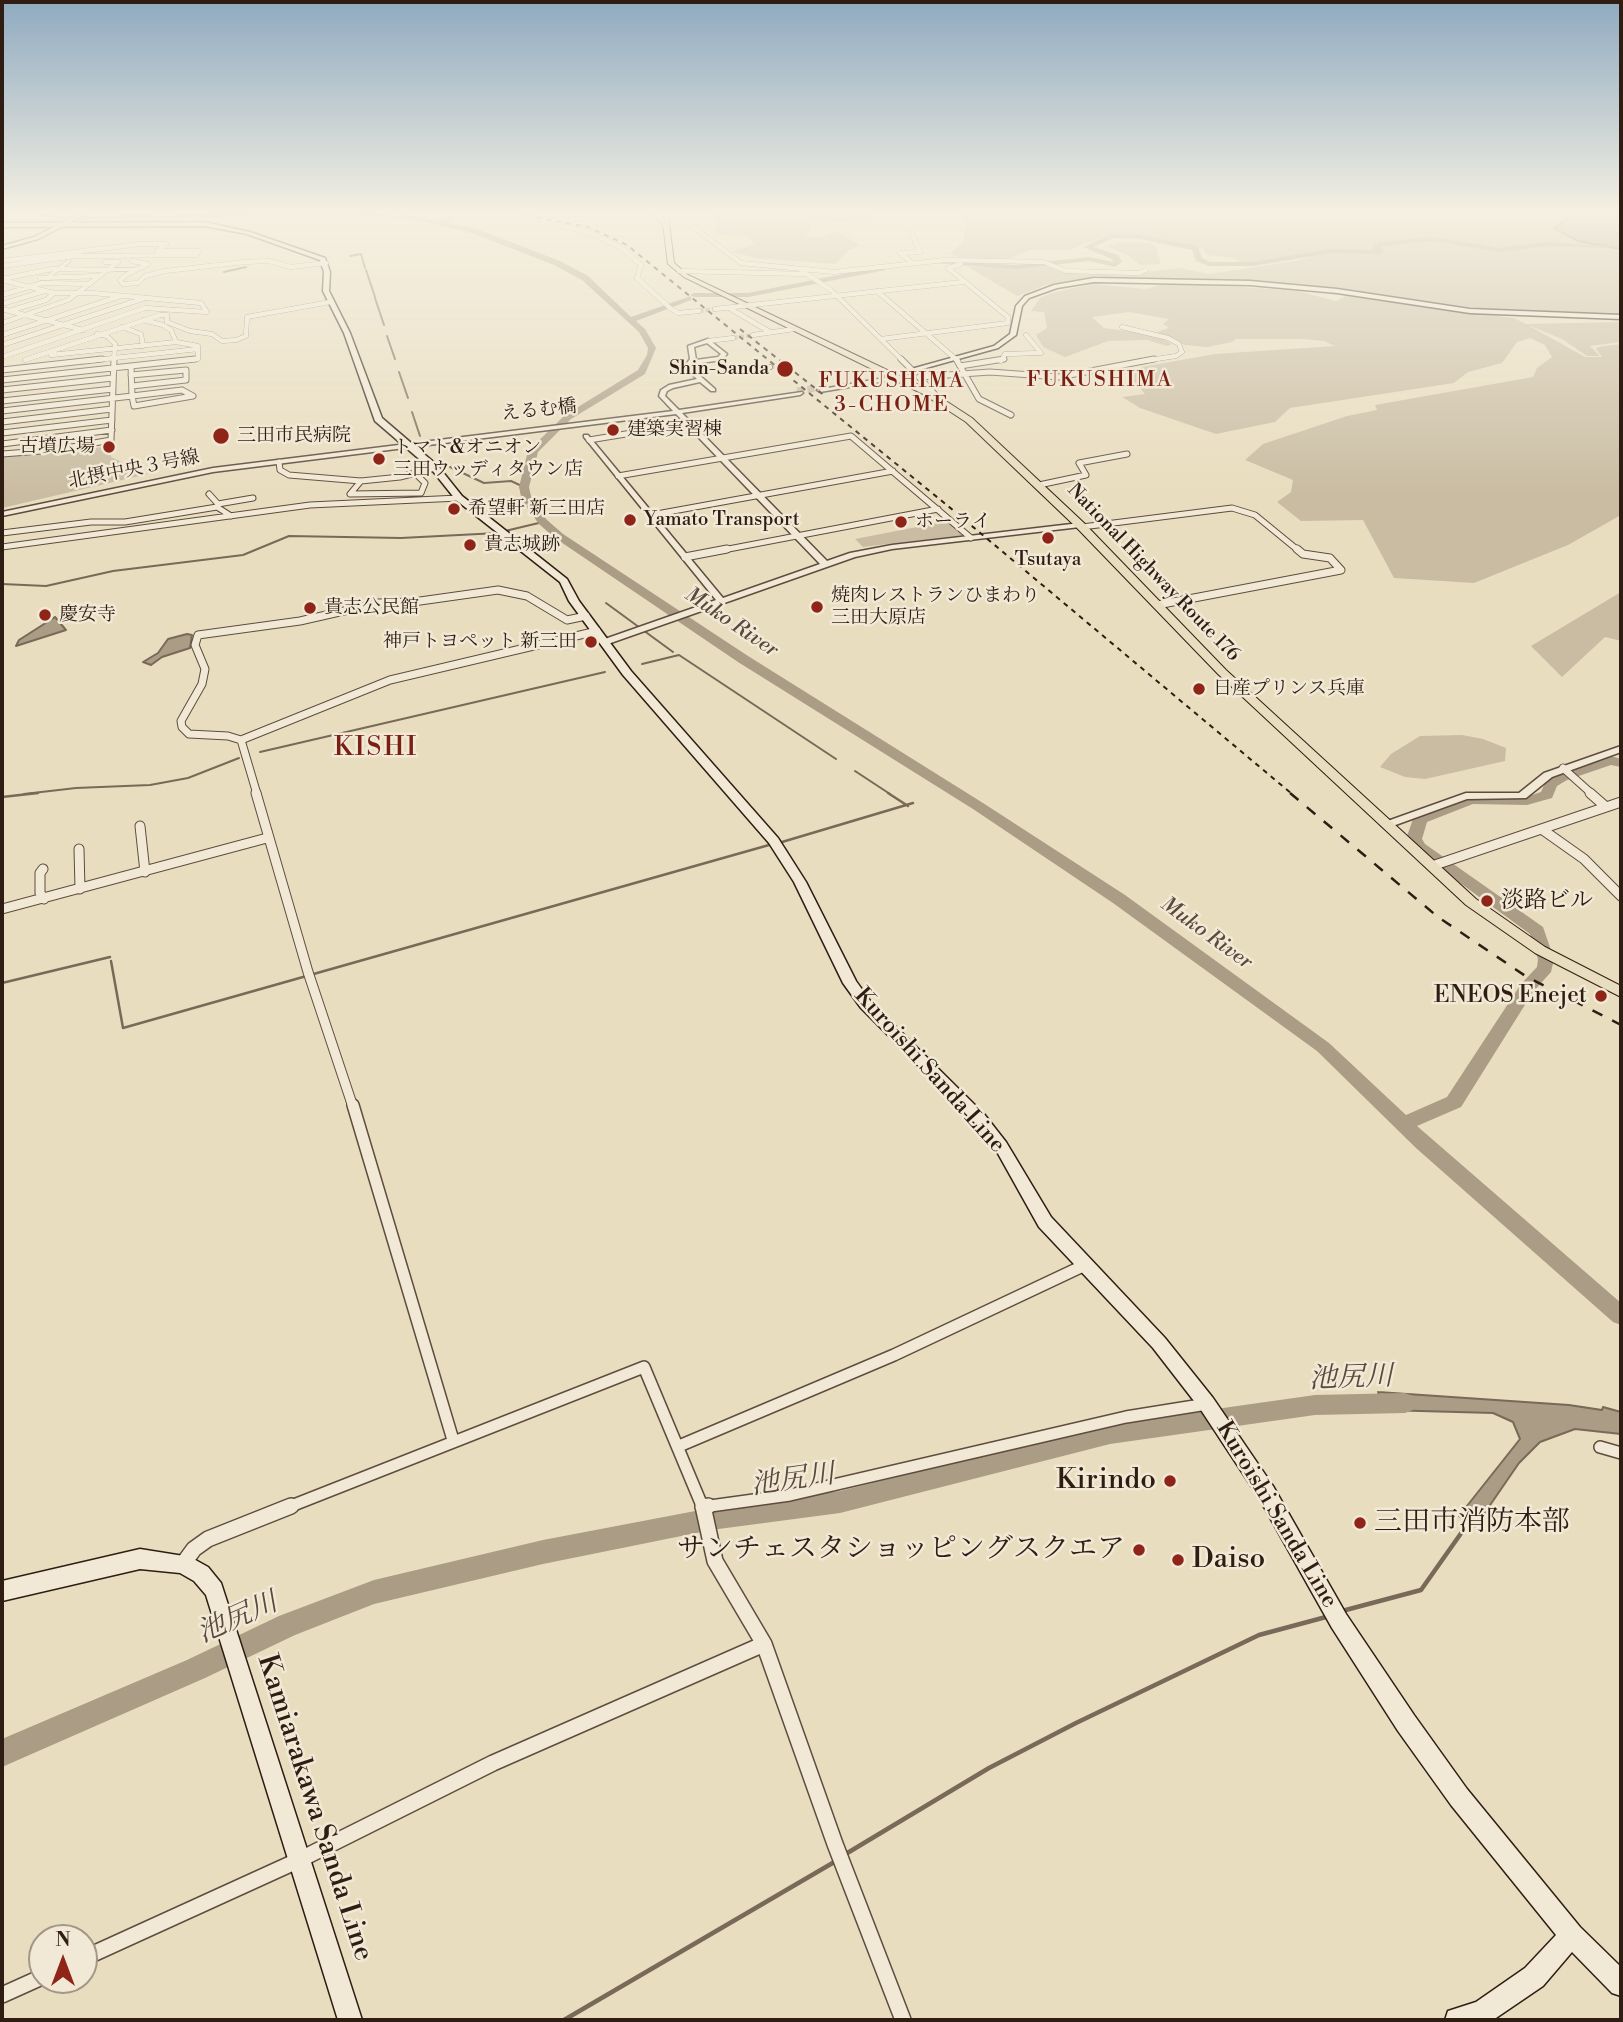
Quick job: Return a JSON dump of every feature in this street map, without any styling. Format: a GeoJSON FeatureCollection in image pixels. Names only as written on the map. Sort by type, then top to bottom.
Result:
{"type":"FeatureCollection","features":[{"type":"Feature","properties":{"kind":"highway","name":"National Highway Route 176"},"geometry":{"type":"LineString","coordinates":[[747,306],[939,399],[969,420],[1081,526],[1222,672],[1386,825],[1440,864],[1471,902],[1546,953],[1621,992]]}},
{"type":"Feature","properties":{"kind":"main road","name":"Kuroishi Sanda Line"},"geometry":{"type":"LineString","coordinates":[[332,306],[347,333],[372,409],[406,445],[435,468],[459,498],[564,581],[601,637],[652,703],[774,841],[800,881],[850,983],[866,1005],[979,1118],[1001,1146],[1045,1222],[1159,1343],[1207,1404],[1266,1492],[1339,1621],[1460,1797],[1572,1935],[1621,1984]]}},
{"type":"Feature","properties":{"kind":"main road"},"geometry":{"type":"LineString","coordinates":[[892,377],[990,354],[1020,336],[1025,306]]}},
{"type":"Feature","properties":{"kind":"main road"},"geometry":{"type":"LineString","coordinates":[[1423,306],[1481,314],[1621,318]]}},
{"type":"Feature","properties":{"kind":"main road"},"geometry":{"type":"LineString","coordinates":[[892,377],[958,363]]}},
{"type":"Feature","properties":{"kind":"main road"},"geometry":{"type":"LineString","coordinates":[[2,1591],[140,1559],[183,1564]]}},
{"type":"Feature","properties":{"kind":"main road","name":"Kamiarakawa Sanda Line"},"geometry":{"type":"LineString","coordinates":[[183,1564],[201,1574],[214,1590],[297,1861],[350,2020]]}},
{"type":"Feature","properties":{"kind":"main road"},"geometry":{"type":"LineString","coordinates":[[1457,2020],[1482,2012],[1534,1977],[1572,1935]]}},
{"type":"Feature","properties":{"kind":"street"},"geometry":{"type":"LineString","coordinates":[[10,311],[25,306]]}},
{"type":"Feature","properties":{"kind":"street"},"geometry":{"type":"LineString","coordinates":[[2,323],[51,306]]}},
{"type":"Feature","properties":{"kind":"street"},"geometry":{"type":"LineString","coordinates":[[2,337],[90,306]]}},
{"type":"Feature","properties":{"kind":"street"},"geometry":{"type":"LineString","coordinates":[[2,345],[121,306]]}},
{"type":"Feature","properties":{"kind":"street"},"geometry":{"type":"LineString","coordinates":[[4,355],[150,306]]}},
{"type":"Feature","properties":{"kind":"street"},"geometry":{"type":"LineString","coordinates":[[145,308],[207,312],[203,306]]}},
{"type":"Feature","properties":{"kind":"street"},"geometry":{"type":"LineString","coordinates":[[4,355],[25,360],[142,320],[167,315],[167,322],[183,329],[212,334],[222,341],[236,340],[246,336],[247,317],[252,314],[302,306]]}},
{"type":"Feature","properties":{"kind":"street"},"geometry":{"type":"LineString","coordinates":[[669,306],[678,313],[699,311]]}},
{"type":"Feature","properties":{"kind":"street"},"geometry":{"type":"LineString","coordinates":[[715,309],[740,306]]}},
{"type":"Feature","properties":{"kind":"street"},"geometry":{"type":"LineString","coordinates":[[847,306],[913,371]]}},
{"type":"Feature","properties":{"kind":"street"},"geometry":{"type":"LineString","coordinates":[[895,306],[958,363],[982,401],[1011,415]]}},
{"type":"Feature","properties":{"kind":"street"},"geometry":{"type":"LineString","coordinates":[[881,339],[1008,323],[1008,317],[994,306]]}},
{"type":"Feature","properties":{"kind":"street"},"geometry":{"type":"LineString","coordinates":[[729,307],[770,332]]}},
{"type":"Feature","properties":{"kind":"street"},"geometry":{"type":"LineString","coordinates":[[2,309],[99,334],[115,344],[111,440],[104,444],[2,453]]}},
{"type":"Feature","properties":{"kind":"street"},"geometry":{"type":"LineString","coordinates":[[142,320],[171,330],[172,338],[176,342]]}},
{"type":"Feature","properties":{"kind":"street"},"geometry":{"type":"LineString","coordinates":[[122,327],[141,334],[143,346]]}},
{"type":"Feature","properties":{"kind":"street"},"geometry":{"type":"LineString","coordinates":[[939,399],[919,377],[962,373],[1059,377],[1121,368],[1143,360],[1176,356],[1182,352],[1179,344],[1168,338],[1122,327]]}},
{"type":"Feature","properties":{"kind":"street"},"geometry":{"type":"LineString","coordinates":[[753,335],[794,329]]}},
{"type":"Feature","properties":{"kind":"street"},"geometry":{"type":"LineString","coordinates":[[958,363],[1001,361],[1005,354],[1041,353],[1026,335]]}},
{"type":"Feature","properties":{"kind":"street"},"geometry":{"type":"LineString","coordinates":[[2,337],[13,342]]}},
{"type":"Feature","properties":{"kind":"street"},"geometry":{"type":"LineString","coordinates":[[713,390],[688,367],[691,362],[691,346],[733,338]]}},
{"type":"Feature","properties":{"kind":"street"},"geometry":{"type":"LineString","coordinates":[[691,362],[724,357],[708,341]]}},
{"type":"Feature","properties":{"kind":"street"},"geometry":{"type":"LineString","coordinates":[[76,342],[84,345],[82,353]]}},
{"type":"Feature","properties":{"kind":"street"},"geometry":{"type":"LineString","coordinates":[[2,380],[198,359],[198,346],[176,342],[33,357]]}},
{"type":"Feature","properties":{"kind":"street"},"geometry":{"type":"LineString","coordinates":[[2,370],[198,349]]}},
{"type":"Feature","properties":{"kind":"street"},"geometry":{"type":"LineString","coordinates":[[17,409],[25,360]]}},
{"type":"Feature","properties":{"kind":"street"},"geometry":{"type":"LineString","coordinates":[[2,411],[112,399],[132,396],[182,390],[193,396],[134,406],[132,396],[131,366]]}},
{"type":"Feature","properties":{"kind":"street"},"geometry":{"type":"LineString","coordinates":[[758,369],[770,368]]}},
{"type":"Feature","properties":{"kind":"street"},"geometry":{"type":"LineString","coordinates":[[131,375],[186,370],[186,380],[132,386]]}},
{"type":"Feature","properties":{"kind":"street"},"geometry":{"type":"LineString","coordinates":[[819,389],[892,377]]}},
{"type":"Feature","properties":{"kind":"street"},"geometry":{"type":"LineString","coordinates":[[2,390],[113,378]]}},
{"type":"Feature","properties":{"kind":"street"},"geometry":{"type":"LineString","coordinates":[[701,380],[664,390],[663,398],[824,563]]}},
{"type":"Feature","properties":{"kind":"street"},"geometry":{"type":"LineString","coordinates":[[2,401],[113,389]]}},
{"type":"Feature","properties":{"kind":"street"},"geometry":{"type":"LineString","coordinates":[[675,412],[799,392]]}},
{"type":"Feature","properties":{"kind":"street"},"geometry":{"type":"LineString","coordinates":[[19,453],[27,408]]}},
{"type":"Feature","properties":{"kind":"street"},"geometry":{"type":"LineString","coordinates":[[2,422],[112,409]]}},
{"type":"Feature","properties":{"kind":"street","name":"えるむ橋"},"geometry":{"type":"LineString","coordinates":[[482,435],[675,412]]}},
{"type":"Feature","properties":{"kind":"street"},"geometry":{"type":"LineString","coordinates":[[2,433],[112,420]]}},
{"type":"Feature","properties":{"kind":"street"},"geometry":{"type":"LineString","coordinates":[[587,438],[687,424]]}},
{"type":"Feature","properties":{"kind":"street"},"geometry":{"type":"LineString","coordinates":[[2,444],[112,430]]}},
{"type":"Feature","properties":{"kind":"street","name":"北摂中央３号線"},"geometry":{"type":"LineString","coordinates":[[2,512],[160,479],[482,435]]}},
{"type":"Feature","properties":{"kind":"street"},"geometry":{"type":"LineString","coordinates":[[618,475],[851,436],[971,538]]}},
{"type":"Feature","properties":{"kind":"street"},"geometry":{"type":"LineString","coordinates":[[587,438],[721,601]]}},
{"type":"Feature","properties":{"kind":"street","name":"北摂中央３号線"},"geometry":{"type":"LineString","coordinates":[[2,512],[202,468],[406,445]]}},
{"type":"Feature","properties":{"kind":"street"},"geometry":{"type":"LineString","coordinates":[[1039,485],[1086,475],[1079,463],[1127,454]]}},
{"type":"Feature","properties":{"kind":"street"},"geometry":{"type":"LineString","coordinates":[[279,462],[279,470],[289,475],[361,481],[435,468]]}},
{"type":"Feature","properties":{"kind":"street"},"geometry":{"type":"LineString","coordinates":[[651,515],[893,471]]}},
{"type":"Feature","properties":{"kind":"street"},"geometry":{"type":"LineString","coordinates":[[415,473],[425,483],[418,500]]}},
{"type":"Feature","properties":{"kind":"street"},"geometry":{"type":"LineString","coordinates":[[361,481],[350,494],[421,493]]}},
{"type":"Feature","properties":{"kind":"street"},"geometry":{"type":"LineString","coordinates":[[209,494],[218,506],[231,516]]}},
{"type":"Feature","properties":{"kind":"street"},"geometry":{"type":"LineString","coordinates":[[2,533],[158,516],[253,498]]}},
{"type":"Feature","properties":{"kind":"street"},"geometry":{"type":"LineString","coordinates":[[2,547],[54,542],[110,530],[159,527],[310,505],[459,498]]}},
{"type":"Feature","properties":{"kind":"street"},"geometry":{"type":"LineString","coordinates":[[268,512],[285,502]]}},
{"type":"Feature","properties":{"kind":"street"},"geometry":{"type":"LineString","coordinates":[[586,616],[567,620],[527,596],[498,590],[414,602],[379,603],[300,621],[198,635],[195,645],[205,669],[202,684],[181,721],[182,727],[189,734],[228,736],[241,740],[390,680],[601,637],[706,606],[824,563],[892,547],[1232,508],[1255,515],[1303,554],[1330,558],[1341,570],[1157,605]]}},
{"type":"Feature","properties":{"kind":"street"},"geometry":{"type":"LineString","coordinates":[[685,557],[938,509]]}},
{"type":"Feature","properties":{"kind":"street"},"geometry":{"type":"LineString","coordinates":[[185,512],[188,523]]}},
{"type":"Feature","properties":{"kind":"street"},"geometry":{"type":"LineString","coordinates":[[158,516],[159,527]]}},
{"type":"Feature","properties":{"kind":"street"},"geometry":{"type":"LineString","coordinates":[[54,542],[54,535],[65,526]]}},
{"type":"Feature","properties":{"kind":"street"},"geometry":{"type":"LineString","coordinates":[[241,740],[267,838],[382,1199],[453,1440]]}},
{"type":"Feature","properties":{"kind":"street"},"geometry":{"type":"LineString","coordinates":[[1386,825],[1466,796],[1522,796],[1548,775],[1567,772],[1621,749]]}},
{"type":"Feature","properties":{"kind":"street"},"geometry":{"type":"LineString","coordinates":[[1567,772],[1606,807]]}},
{"type":"Feature","properties":{"kind":"street"},"geometry":{"type":"LineString","coordinates":[[1440,864],[1621,802]]}},
{"type":"Feature","properties":{"kind":"street"},"geometry":{"type":"LineString","coordinates":[[139,827],[145,872]]}},
{"type":"Feature","properties":{"kind":"street"},"geometry":{"type":"LineString","coordinates":[[1543,830],[1584,859],[1621,896]]}},
{"type":"Feature","properties":{"kind":"street"},"geometry":{"type":"LineString","coordinates":[[2,909],[267,838]]}},
{"type":"Feature","properties":{"kind":"street"},"geometry":{"type":"LineString","coordinates":[[79,849],[80,889]]}},
{"type":"Feature","properties":{"kind":"street"},"geometry":{"type":"LineString","coordinates":[[43,869],[40,873],[40,893],[44,899]]}},
{"type":"Feature","properties":{"kind":"street"},"geometry":{"type":"LineString","coordinates":[[680,1446],[894,1355],[1085,1265]]}},
{"type":"Feature","properties":{"kind":"street"},"geometry":{"type":"LineString","coordinates":[[183,1564],[194,1549],[208,1539],[453,1440],[644,1367],[680,1446],[703,1507],[715,1561],[764,1644],[835,1844],[902,2020]]}},
{"type":"Feature","properties":{"kind":"street"},"geometry":{"type":"LineString","coordinates":[[703,1507],[790,1495],[1126,1417],[1207,1404]]}},
{"type":"Feature","properties":{"kind":"street"},"geometry":{"type":"LineString","coordinates":[[1600,1447],[1621,1453]]}},
{"type":"Feature","properties":{"kind":"street"},"geometry":{"type":"LineString","coordinates":[[98,1952],[297,1861],[493,1763],[764,1644]]}},
{"type":"Feature","properties":{"kind":"street"},"geometry":{"type":"LineString","coordinates":[[2,1995],[28,1983]]}},
{"type":"Feature","properties":{"kind":"shaded area"},"geometry":{"type":"Polygon","coordinates":[[[1034,306],[1425,306],[1514,318],[1526,324],[1621,322],[1621,342],[1590,346],[1600,356],[1587,356],[1562,339],[1528,325],[1585,357],[1602,357],[1596,349],[1598,347],[1621,344],[1621,515],[1568,545],[1474,583],[1394,578],[1363,520],[1301,521],[1277,502],[1291,492],[1293,480],[1245,460],[1263,444],[1347,416],[1377,410],[1375,405],[1533,377],[1537,368],[1552,357],[1545,345],[1530,338],[1517,342],[1502,363],[1468,372],[1454,383],[1290,408],[1275,422],[1216,434],[1140,408],[1122,397],[1145,394],[1132,379],[1135,373],[1142,367],[1215,354],[1335,346],[1324,341],[1302,339],[1236,339],[1207,347],[1185,345],[1157,332],[1169,328],[1163,324],[1169,319],[1129,312],[1092,317],[1104,328],[1156,335],[1172,344],[1167,346],[1147,340],[1108,341],[1065,357],[1043,347],[1036,335],[1047,328],[1044,312],[1031,311],[1034,306]]]}},
{"type":"Feature","properties":{"kind":"shaded area"},"geometry":{"type":"Polygon","coordinates":[[[1464,306],[1621,306],[1621,315],[1516,313],[1464,306]]]}},
{"type":"Feature","properties":{"kind":"shaded area"},"geometry":{"type":"Polygon","coordinates":[[[110,446],[111,457],[148,474],[2,508],[2,455],[29,456],[110,446]]]}},
{"type":"Feature","properties":{"kind":"shaded area"},"geometry":{"type":"Polygon","coordinates":[[[948,521],[964,535],[863,547],[855,539],[948,521]]]}},
{"type":"Feature","properties":{"kind":"shaded area"},"geometry":{"type":"Polygon","coordinates":[[[1621,592],[1621,641],[1605,637],[1562,677],[1531,646],[1621,592]]]}},
{"type":"Feature","properties":{"kind":"shaded area"},"geometry":{"type":"Polygon","coordinates":[[[55,617],[66,630],[16,646],[19,640],[55,617]]]}},
{"type":"Feature","properties":{"kind":"shaded area"},"geometry":{"type":"Polygon","coordinates":[[[192,635],[190,648],[162,657],[151,665],[143,662],[158,653],[168,639],[192,635]]]}},
{"type":"Feature","properties":{"kind":"shaded area"},"geometry":{"type":"Polygon","coordinates":[[[1462,735],[1483,739],[1506,748],[1505,761],[1425,779],[1405,777],[1380,767],[1391,754],[1420,736],[1462,735]]]}},
{"type":"Feature","properties":{"kind":"shaded area"},"geometry":{"type":"Polygon","coordinates":[[[1378,1392],[1569,1405],[1602,1410],[1603,1407],[1621,1412],[1621,1434],[1575,1429],[1540,1442],[1519,1463],[1475,1527],[1459,1516],[1520,1439],[1513,1422],[1493,1413],[1384,1410],[1378,1392]]]}},
{"type":"Feature","properties":{"kind":"waterway"},"geometry":{"type":"LineString","coordinates":[[378,306],[384,325]]}},
{"type":"Feature","properties":{"kind":"waterway","name":"Muko River"},"geometry":{"type":"LineString","coordinates":[[616,306],[630,320]]}},
{"type":"Feature","properties":{"kind":"waterway"},"geometry":{"type":"LineString","coordinates":[[630,320],[666,306]]}},
{"type":"Feature","properties":{"kind":"waterway","name":"Muko River"},"geometry":{"type":"LineString","coordinates":[[630,320],[642,331],[652,348],[642,372],[568,417],[533,451],[524,487],[527,501],[543,522],[559,536],[743,659],[978,806],[1119,899],[1323,1047],[1423,1143],[1621,1316]]}},
{"type":"Feature","properties":{"kind":"waterway"},"geometry":{"type":"LineString","coordinates":[[387,336],[395,359]]}},
{"type":"Feature","properties":{"kind":"waterway"},"geometry":{"type":"LineString","coordinates":[[399,372],[408,398]]}},
{"type":"Feature","properties":{"kind":"waterway"},"geometry":{"type":"LineString","coordinates":[[412,412],[420,436]]}},
{"type":"Feature","properties":{"kind":"waterway"},"geometry":{"type":"LineString","coordinates":[[450,467],[484,483],[511,481],[524,487]]}},
{"type":"Feature","properties":{"kind":"waterway"},"geometry":{"type":"LineString","coordinates":[[505,531],[543,522]]}},
{"type":"Feature","properties":{"kind":"waterway"},"geometry":{"type":"LineString","coordinates":[[2,584],[46,586],[113,571],[243,555],[289,536],[401,538],[498,533]]}},
{"type":"Feature","properties":{"kind":"waterway"},"geometry":{"type":"LineString","coordinates":[[606,603],[673,652]]}},
{"type":"Feature","properties":{"kind":"waterway"},"geometry":{"type":"LineString","coordinates":[[642,664],[679,655],[836,759]]}},
{"type":"Feature","properties":{"kind":"waterway"},"geometry":{"type":"LineString","coordinates":[[260,752],[605,672]]}},
{"type":"Feature","properties":{"kind":"waterway"},"geometry":{"type":"LineString","coordinates":[[24,794],[76,788],[150,785],[188,778],[239,758]]}},
{"type":"Feature","properties":{"kind":"waterway"},"geometry":{"type":"LineString","coordinates":[[1404,1124],[1454,1102],[1527,988],[1545,968],[1546,959],[1537,931],[1420,847],[1414,839],[1420,819],[1471,800],[1527,801],[1547,795],[1551,784],[1562,777],[1611,760],[1621,763]]}},
{"type":"Feature","properties":{"kind":"waterway"},"geometry":{"type":"LineString","coordinates":[[855,771],[890,794]]}},
{"type":"Feature","properties":{"kind":"waterway"},"geometry":{"type":"LineString","coordinates":[[2,797],[38,793]]}},
{"type":"Feature","properties":{"kind":"waterway"},"geometry":{"type":"LineString","coordinates":[[888,793],[906,805]]}},
{"type":"Feature","properties":{"kind":"waterway"},"geometry":{"type":"LineString","coordinates":[[906,805],[913,803]]}},
{"type":"Feature","properties":{"kind":"waterway"},"geometry":{"type":"LineString","coordinates":[[782,842],[906,805]]}},
{"type":"Feature","properties":{"kind":"waterway"},"geometry":{"type":"LineString","coordinates":[[111,961],[123,1028],[769,845]]}},
{"type":"Feature","properties":{"kind":"waterway"},"geometry":{"type":"LineString","coordinates":[[2,983],[110,957]]}},
{"type":"Feature","properties":{"kind":"waterway","name":"池尻川"},"geometry":{"type":"LineString","coordinates":[[2,1753],[196,1669],[288,1625],[374,1592],[543,1552],[711,1519],[840,1502],[1110,1434],[1315,1405],[1405,1403]]}},
{"type":"Feature","properties":{"kind":"waterway"},"geometry":{"type":"LineString","coordinates":[[1342,1611],[1421,1590],[1469,1522]]}},
{"type":"Feature","properties":{"kind":"waterway"},"geometry":{"type":"LineString","coordinates":[[844,1855],[989,1768],[1076,1723],[1259,1635],[1326,1617]]}},
{"type":"Feature","properties":{"kind":"waterway"},"geometry":{"type":"LineString","coordinates":[[564,2020],[836,1861]]}},
{"type":"Feature","properties":{"kind":"tunnel"},"geometry":{"type":"LineString","coordinates":[[699,311],[715,309]]}},
{"type":"Feature","properties":{"kind":"tunnel"},"geometry":{"type":"LineString","coordinates":[[733,338],[753,335]]}},
{"type":"Feature","properties":{"kind":"tunnel"},"geometry":{"type":"LineString","coordinates":[[770,367],[790,364]]}},
{"type":"Feature","properties":{"kind":"tunnel"},"geometry":{"type":"LineString","coordinates":[[797,391],[818,388]]}},
{"type":"Feature","properties":{"kind":"railway"},"geometry":{"type":"LineString","coordinates":[[702,306],[948,506],[1292,794]]}},
{"type":"Feature","properties":{"kind":"railway"},"geometry":{"type":"LineString","coordinates":[[740,329],[825,396]]}},
{"type":"Feature","properties":{"kind":"railway"},"geometry":{"type":"LineString","coordinates":[[1290,793],[1438,917],[1527,977],[1621,1025]]}},
{"type":"Feature","properties":{"kind":"place","name":"Shin-Sanda"},"geometry":{"type":"Point","coordinates":[785,369]}},
{"type":"Feature","properties":{"kind":"place","name":"建築実習棟"},"geometry":{"type":"Point","coordinates":[613,430]}},
{"type":"Feature","properties":{"kind":"place","name":"三田市民病院"},"geometry":{"type":"Point","coordinates":[221,436]}},
{"type":"Feature","properties":{"kind":"place","name":"古墳広場"},"geometry":{"type":"Point","coordinates":[109,447]}},
{"type":"Feature","properties":{"kind":"place","name":"トマト&オニオン 三田ウッディタウン店"},"geometry":{"type":"Point","coordinates":[379,459]}},
{"type":"Feature","properties":{"kind":"place","name":"希望軒 新三田店"},"geometry":{"type":"Point","coordinates":[454,509]}},
{"type":"Feature","properties":{"kind":"place","name":"Yamato Transport"},"geometry":{"type":"Point","coordinates":[630,520]}},
{"type":"Feature","properties":{"kind":"place","name":"ホーライ"},"geometry":{"type":"Point","coordinates":[901,522]}},
{"type":"Feature","properties":{"kind":"place","name":"Tsutaya"},"geometry":{"type":"Point","coordinates":[1048,538]}},
{"type":"Feature","properties":{"kind":"place","name":"貴志城跡"},"geometry":{"type":"Point","coordinates":[470,545]}},
{"type":"Feature","properties":{"kind":"place","name":"焼肉レストランひまわり 三田大原店"},"geometry":{"type":"Point","coordinates":[817,607]}},
{"type":"Feature","properties":{"kind":"place","name":"貴志公民館"},"geometry":{"type":"Point","coordinates":[310,608]}},
{"type":"Feature","properties":{"kind":"place","name":"慶安寺"},"geometry":{"type":"Point","coordinates":[45,615]}},
{"type":"Feature","properties":{"kind":"place","name":"神戸トヨペット 新三田"},"geometry":{"type":"Point","coordinates":[591,642]}},
{"type":"Feature","properties":{"kind":"place","name":"日産プリンス兵庫"},"geometry":{"type":"Point","coordinates":[1199,689]}},
{"type":"Feature","properties":{"kind":"place","name":"淡路ビル"},"geometry":{"type":"Point","coordinates":[1487,901]}},
{"type":"Feature","properties":{"kind":"place","name":"ENEOS Enejet"},"geometry":{"type":"Point","coordinates":[1601,996]}},
{"type":"Feature","properties":{"kind":"place","name":"Kirindo"},"geometry":{"type":"Point","coordinates":[1170,1481]}},
{"type":"Feature","properties":{"kind":"place","name":"三田市消防本部"},"geometry":{"type":"Point","coordinates":[1360,1523]}},
{"type":"Feature","properties":{"kind":"place","name":"サンチェスタショッピングスクエア"},"geometry":{"type":"Point","coordinates":[1139,1550]}},
{"type":"Feature","properties":{"kind":"place","name":"Daiso"},"geometry":{"type":"Point","coordinates":[1178,1560]}},
{"type":"Feature","properties":{"kind":"district","name":"FUKUSHIMA"},"geometry":{"type":"Point","coordinates":[1100,381]}},
{"type":"Feature","properties":{"kind":"district","name":"FUKUSHIMA 3-CHOME"},"geometry":{"type":"Point","coordinates":[892,394]}},
{"type":"Feature","properties":{"kind":"district","name":"KISHI"},"geometry":{"type":"Point","coordinates":[376,749]}}]}
